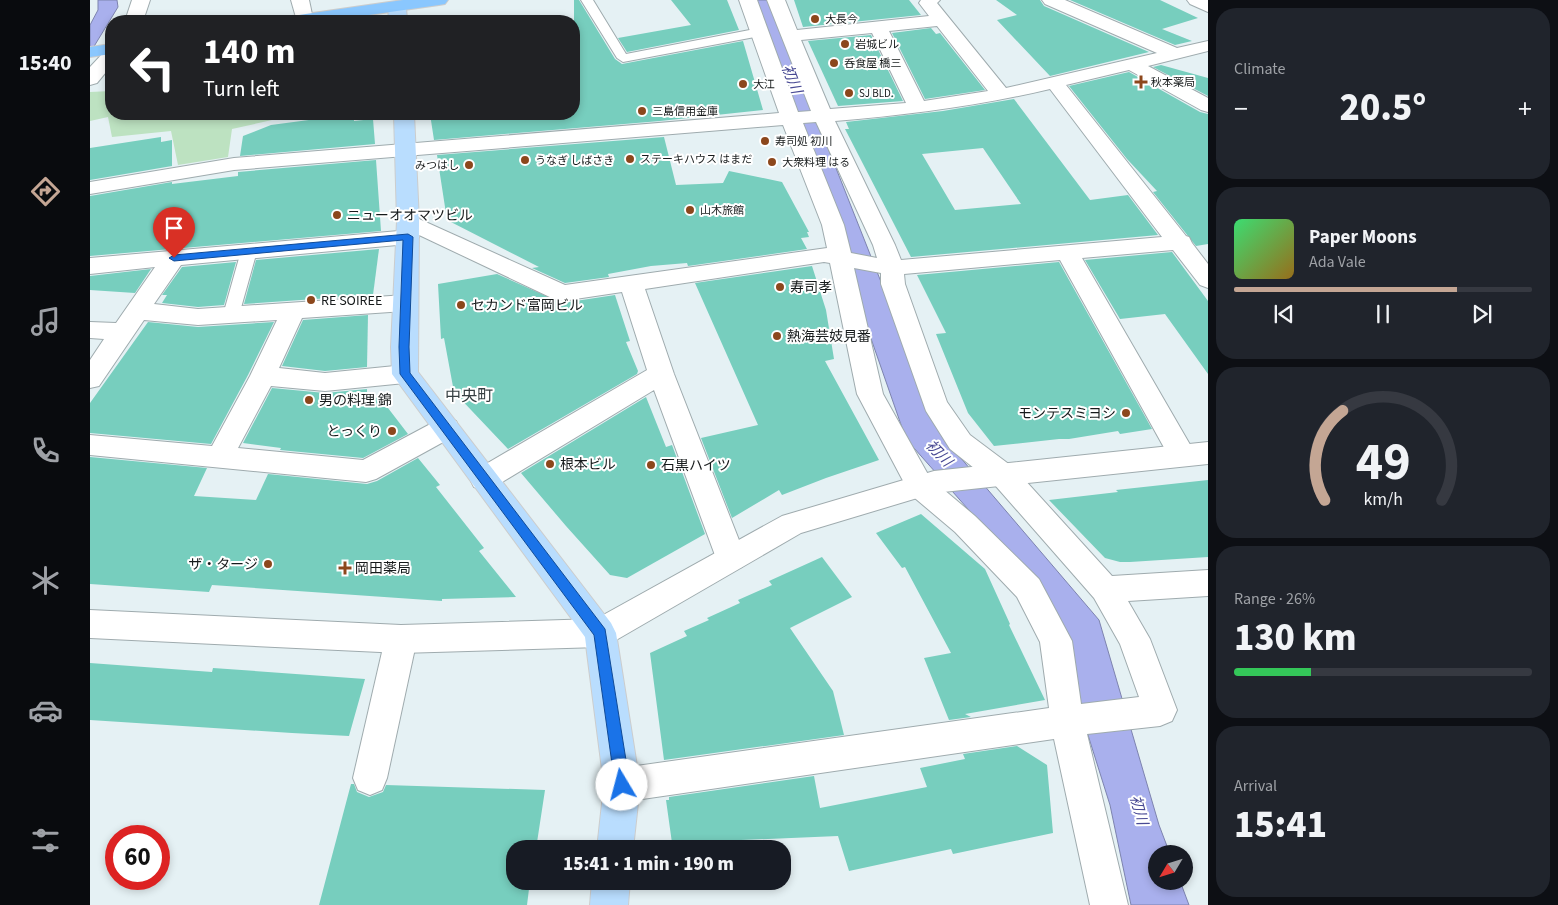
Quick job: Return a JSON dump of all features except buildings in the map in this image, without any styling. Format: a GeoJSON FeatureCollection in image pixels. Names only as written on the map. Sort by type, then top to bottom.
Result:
{"type":"FeatureCollection","features":[{"type":"Feature","properties":{"kind":"highway"},"geometry":{"type":"LineString","coordinates":[[380,15],[397,14],[439,0]]}},
{"type":"Feature","properties":{"kind":"main road"},"geometry":{"type":"LineString","coordinates":[[404,120],[408,229],[405,374],[600,633],[622,785],[616,840]]}},
{"type":"Feature","properties":{"kind":"main road"},"geometry":{"type":"LineString","coordinates":[[609,905],[611,890]]}},
{"type":"Feature","properties":{"kind":"street"},"geometry":{"type":"LineString","coordinates":[[136,15],[141,0]]}},
{"type":"Feature","properties":{"kind":"street"},"geometry":{"type":"LineString","coordinates":[[298,15],[300,0]]}},
{"type":"Feature","properties":{"kind":"street"},"geometry":{"type":"LineString","coordinates":[[748,0],[791,119],[833,225],[870,394],[927,484],[1028,588],[1056,641],[1067,721],[1109,905]]}},
{"type":"Feature","properties":{"kind":"street"},"geometry":{"type":"LineString","coordinates":[[622,785],[1067,721],[1160,710],[1134,639],[1105,589],[960,442],[935,404],[894,284],[892,268],[884,245],[823,117],[776,0]]}},
{"type":"Feature","properties":{"kind":"street"},"geometry":{"type":"LineString","coordinates":[[932,0],[928,2],[1001,94]]}},
{"type":"Feature","properties":{"kind":"street"},"geometry":{"type":"LineString","coordinates":[[1051,0],[1175,54]]}},
{"type":"Feature","properties":{"kind":"street"},"geometry":{"type":"LineString","coordinates":[[1196,0],[1208,7]]}},
{"type":"Feature","properties":{"kind":"street"},"geometry":{"type":"LineString","coordinates":[[790,36],[943,20]]}},
{"type":"Feature","properties":{"kind":"street"},"geometry":{"type":"LineString","coordinates":[[878,26],[918,108]]}},
{"type":"Feature","properties":{"kind":"street"},"geometry":{"type":"LineString","coordinates":[[90,188],[234,164],[918,108],[1001,94],[1133,65],[1208,46]]}},
{"type":"Feature","properties":{"kind":"street"},"geometry":{"type":"LineString","coordinates":[[90,79],[103,52]]}},
{"type":"Feature","properties":{"kind":"street"},"geometry":{"type":"LineString","coordinates":[[1133,65],[1208,106]]}},
{"type":"Feature","properties":{"kind":"street"},"geometry":{"type":"LineString","coordinates":[[1054,82],[1193,251],[1208,280]]}},
{"type":"Feature","properties":{"kind":"street"},"geometry":{"type":"LineString","coordinates":[[90,266],[249,251],[408,229],[562,293],[824,255],[892,268],[1066,252],[1193,251]]}},
{"type":"Feature","properties":{"kind":"street"},"geometry":{"type":"LineString","coordinates":[[90,624],[401,639],[600,633],[792,524],[927,484],[1195,454],[1066,252]]}},
{"type":"Feature","properties":{"kind":"street"},"geometry":{"type":"LineString","coordinates":[[90,379],[174,258]]}},
{"type":"Feature","properties":{"kind":"street"},"geometry":{"type":"LineString","coordinates":[[631,283],[661,374],[731,558]]}},
{"type":"Feature","properties":{"kind":"street"},"geometry":{"type":"LineString","coordinates":[[137,311],[198,317],[405,304]]}},
{"type":"Feature","properties":{"kind":"street"},"geometry":{"type":"LineString","coordinates":[[220,456],[263,376],[293,311]]}},
{"type":"Feature","properties":{"kind":"street"},"geometry":{"type":"LineString","coordinates":[[90,330],[122,332]]}},
{"type":"Feature","properties":{"kind":"street"},"geometry":{"type":"LineString","coordinates":[[263,376],[325,382],[405,374]]}},
{"type":"Feature","properties":{"kind":"street"},"geometry":{"type":"LineString","coordinates":[[484,479],[661,374]]}},
{"type":"Feature","properties":{"kind":"street"},"geometry":{"type":"LineString","coordinates":[[90,445],[366,471],[446,428]]}},
{"type":"Feature","properties":{"kind":"street"},"geometry":{"type":"LineString","coordinates":[[1105,589],[1208,583]]}},
{"type":"Feature","properties":{"kind":"street"},"geometry":{"type":"LineString","coordinates":[[370,778],[401,639]]}},
{"type":"Feature","properties":{"kind":"lane"},"geometry":{"type":"LineString","coordinates":[[587,0],[623,58],[760,32]]}},
{"type":"Feature","properties":{"kind":"lane"},"geometry":{"type":"LineString","coordinates":[[231,315],[249,251]]}},
{"type":"Feature","properties":{"kind":"green space"},"geometry":{"type":"Polygon","coordinates":[[[105,91],[105,118],[90,121],[90,92],[105,91]]]}},
{"type":"Feature","properties":{"kind":"green space"},"geometry":{"type":"Polygon","coordinates":[[[109,120],[272,120],[232,129],[228,157],[178,165],[171,131],[112,137],[109,120]]]}},
{"type":"Feature","properties":{"kind":"water"},"geometry":{"type":"Polygon","coordinates":[[[98,0],[117,0],[118,7],[113,15],[105,15],[105,28],[90,53],[90,25],[98,10],[98,0]]]}},
{"type":"Feature","properties":{"kind":"water","name":"初川"},"geometry":{"type":"Polygon","coordinates":[[[753,0],[772,0],[828,148],[942,436],[1099,620],[1159,825],[1167,845],[1148,845],[1148,890],[1183,890],[1189,905],[1131,905],[1110,805],[1044,595],[906,439],[753,0]]]}},
{"type":"Feature","properties":{"kind":"place","name":"大長今"},"geometry":{"type":"Point","coordinates":[815,19]}},
{"type":"Feature","properties":{"kind":"place","name":"岩城ビル"},"geometry":{"type":"Point","coordinates":[845,44]}},
{"type":"Feature","properties":{"kind":"place","name":"呑食屋 橋三"},"geometry":{"type":"Point","coordinates":[834,63]}},
{"type":"Feature","properties":{"kind":"place","name":"秋本薬局"},"geometry":{"type":"Point","coordinates":[1141,82]}},
{"type":"Feature","properties":{"kind":"place","name":"大江"},"geometry":{"type":"Point","coordinates":[743,84]}},
{"type":"Feature","properties":{"kind":"place","name":"SJ BLD."},"geometry":{"type":"Point","coordinates":[849,93]}},
{"type":"Feature","properties":{"kind":"place","name":"三島信用金庫"},"geometry":{"type":"Point","coordinates":[642,111]}},
{"type":"Feature","properties":{"kind":"place","name":"寿司処 初川"},"geometry":{"type":"Point","coordinates":[765,141]}},
{"type":"Feature","properties":{"kind":"place","name":"ステーキハウス はまだ"},"geometry":{"type":"Point","coordinates":[630,159]}},
{"type":"Feature","properties":{"kind":"place","name":"うなぎ しばさき"},"geometry":{"type":"Point","coordinates":[525,160]}},
{"type":"Feature","properties":{"kind":"place","name":"大衆料理 はる"},"geometry":{"type":"Point","coordinates":[772,162]}},
{"type":"Feature","properties":{"kind":"place","name":"みつはし"},"geometry":{"type":"Point","coordinates":[469,165]}},
{"type":"Feature","properties":{"kind":"place","name":"山木旅館"},"geometry":{"type":"Point","coordinates":[690,210]}},
{"type":"Feature","properties":{"kind":"place","name":"ニューオオマツビル"},"geometry":{"type":"Point","coordinates":[337,215]}},
{"type":"Feature","properties":{"kind":"place","name":"寿司孝"},"geometry":{"type":"Point","coordinates":[780,287]}},
{"type":"Feature","properties":{"kind":"place","name":"RE SOIREE"},"geometry":{"type":"Point","coordinates":[311,300]}},
{"type":"Feature","properties":{"kind":"place","name":"セカンド富岡ビル"},"geometry":{"type":"Point","coordinates":[461,305]}},
{"type":"Feature","properties":{"kind":"place","name":"熱海芸妓見番"},"geometry":{"type":"Point","coordinates":[777,336]}},
{"type":"Feature","properties":{"kind":"place","name":"男の料理 錦"},"geometry":{"type":"Point","coordinates":[309,400]}},
{"type":"Feature","properties":{"kind":"place","name":"モンテスミヨシ"},"geometry":{"type":"Point","coordinates":[1126,413]}},
{"type":"Feature","properties":{"kind":"place","name":"とっくり"},"geometry":{"type":"Point","coordinates":[392,431]}},
{"type":"Feature","properties":{"kind":"place","name":"根本ビル"},"geometry":{"type":"Point","coordinates":[550,464]}},
{"type":"Feature","properties":{"kind":"place","name":"石黒ハイツ"},"geometry":{"type":"Point","coordinates":[651,465]}},
{"type":"Feature","properties":{"kind":"place","name":"ザ・タージ"},"geometry":{"type":"Point","coordinates":[268,564]}},
{"type":"Feature","properties":{"kind":"place","name":"岡田薬局"},"geometry":{"type":"Point","coordinates":[345,568]}},
{"type":"Feature","properties":{"kind":"district","name":"中央町"},"geometry":{"type":"Point","coordinates":[469,395]}},
{"type":"Feature","properties":{"kind":"route"},"geometry":{"type":"LineString","coordinates":[[174,258],[408,237],[404,347],[405,374],[600,633],[622,785]]}}]}
